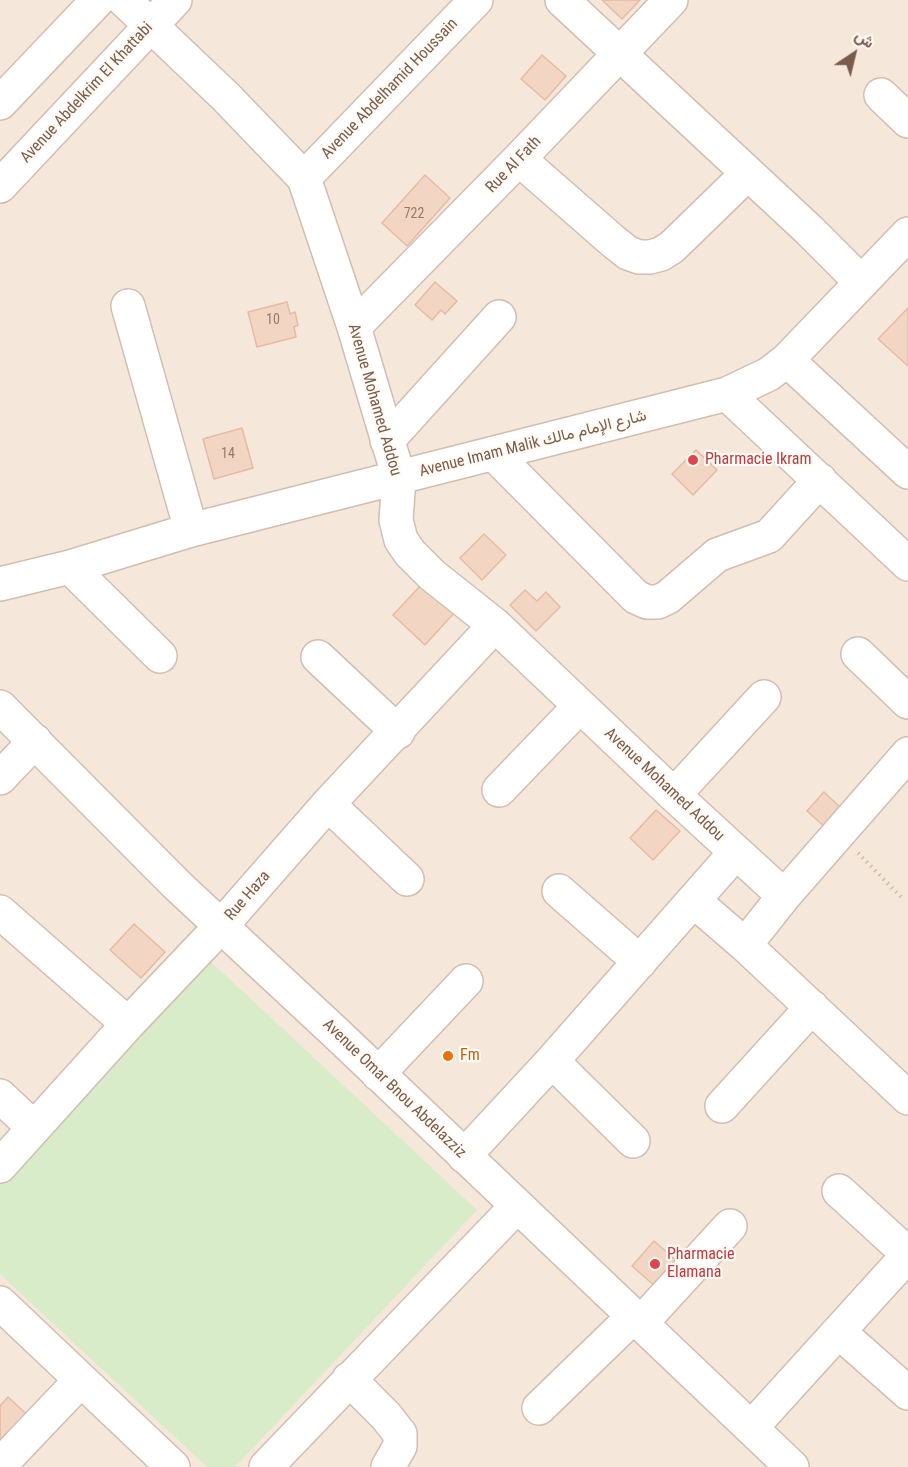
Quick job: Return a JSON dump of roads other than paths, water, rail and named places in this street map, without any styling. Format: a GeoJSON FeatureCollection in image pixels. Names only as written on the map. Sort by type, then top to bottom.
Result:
{"type":"FeatureCollection","features":[{"type":"Feature","properties":{"kind":"street"},"geometry":{"type":"LineString","coordinates":[[0,103],[98,0]]}},
{"type":"Feature","properties":{"kind":"street","name":"Avenue Mohamed Addou"},"geometry":{"type":"LineString","coordinates":[[124,0],[225,96],[304,178],[354,327],[399,478],[396,520],[401,540],[410,554],[432,575],[495,625],[784,896]]}},
{"type":"Feature","properties":{"kind":"street","name":"Avenue Abdelkrim El Khattabi"},"geometry":{"type":"LineString","coordinates":[[0,186],[175,0]]}},
{"type":"Feature","properties":{"kind":"street","name":"Avenue Abdelhamid Houssain"},"geometry":{"type":"LineString","coordinates":[[304,178],[476,0]]}},
{"type":"Feature","properties":{"kind":"street"},"geometry":{"type":"LineString","coordinates":[[562,0],[809,230],[861,282]]}},
{"type":"Feature","properties":{"kind":"street","name":"Rue Al Fath"},"geometry":{"type":"LineString","coordinates":[[354,327],[671,0]]}},
{"type":"Feature","properties":{"kind":"street"},"geometry":{"type":"LineString","coordinates":[[881,95],[908,121]]}},
{"type":"Feature","properties":{"kind":"street"},"geometry":{"type":"LineString","coordinates":[[519,159],[621,248],[639,257],[661,254],[672,247],[747,174]]}},
{"type":"Feature","properties":{"kind":"street","name":"Avenue Imam Malik شارع الإمام مالك"},"geometry":{"type":"LineString","coordinates":[[0,584],[70,567],[191,530],[727,394],[769,374],[788,360],[908,234]]}},
{"type":"Feature","properties":{"kind":"street"},"geometry":{"type":"LineString","coordinates":[[128,306],[191,530]]}},
{"type":"Feature","properties":{"kind":"street"},"geometry":{"type":"LineString","coordinates":[[387,441],[499,317]]}},
{"type":"Feature","properties":{"kind":"street"},"geometry":{"type":"LineString","coordinates":[[788,360],[908,472]]}},
{"type":"Feature","properties":{"kind":"street"},"geometry":{"type":"LineString","coordinates":[[727,394],[908,564]]}},
{"type":"Feature","properties":{"kind":"street"},"geometry":{"type":"LineString","coordinates":[[494,454],[636,597],[647,602],[658,602],[668,597],[717,555],[769,536],[820,480]]}},
{"type":"Feature","properties":{"kind":"street"},"geometry":{"type":"LineString","coordinates":[[70,567],[160,656]]}},
{"type":"Feature","properties":{"kind":"street","name":"Rue Haza"},"geometry":{"type":"LineString","coordinates":[[0,1166],[128,1024],[222,925],[328,804],[398,732],[495,625]]}},
{"type":"Feature","properties":{"kind":"street"},"geometry":{"type":"LineString","coordinates":[[858,654],[908,702]]}},
{"type":"Feature","properties":{"kind":"street"},"geometry":{"type":"LineString","coordinates":[[318,657],[398,732]]}},
{"type":"Feature","properties":{"kind":"street"},"geometry":{"type":"LineString","coordinates":[[674,795],[764,697]]}},
{"type":"Feature","properties":{"kind":"street"},"geometry":{"type":"LineString","coordinates":[[499,790],[580,706]]}},
{"type":"Feature","properties":{"kind":"street","name":"Avenue Omar Bnou Abdelazziz"},"geometry":{"type":"LineString","coordinates":[[0,707],[178,886],[222,925],[792,1467]]}},
{"type":"Feature","properties":{"kind":"street"},"geometry":{"type":"LineString","coordinates":[[0,778],[34,741]]}},
{"type":"Feature","properties":{"kind":"street"},"geometry":{"type":"LineString","coordinates":[[745,945],[784,896],[908,754]]}},
{"type":"Feature","properties":{"kind":"street"},"geometry":{"type":"LineString","coordinates":[[328,804],[407,879]]}},
{"type":"Feature","properties":{"kind":"street"},"geometry":{"type":"LineString","coordinates":[[464,1156],[552,1061],[736,852]]}},
{"type":"Feature","properties":{"kind":"street"},"geometry":{"type":"LineString","coordinates":[[559,891],[640,962]]}},
{"type":"Feature","properties":{"kind":"street"},"geometry":{"type":"LineString","coordinates":[[694,900],[908,1098]]}},
{"type":"Feature","properties":{"kind":"street"},"geometry":{"type":"LineString","coordinates":[[0,912],[128,1024]]}},
{"type":"Feature","properties":{"kind":"street"},"geometry":{"type":"LineString","coordinates":[[378,1074],[466,981]]}},
{"type":"Feature","properties":{"kind":"street"},"geometry":{"type":"LineString","coordinates":[[722,1106],[812,1007]]}},
{"type":"Feature","properties":{"kind":"street"},"geometry":{"type":"LineString","coordinates":[[552,1061],[633,1141]]}},
{"type":"Feature","properties":{"kind":"street"},"geometry":{"type":"LineString","coordinates":[[0,1096],[34,1128]]}},
{"type":"Feature","properties":{"kind":"street"},"geometry":{"type":"LineString","coordinates":[[751,1428],[908,1254],[839,1191]]}},
{"type":"Feature","properties":{"kind":"street"},"geometry":{"type":"LineString","coordinates":[[266,1467],[517,1206]]}},
{"type":"Feature","properties":{"kind":"street"},"geometry":{"type":"LineString","coordinates":[[539,1408],[638,1319],[730,1226]]}},
{"type":"Feature","properties":{"kind":"street"},"geometry":{"type":"LineString","coordinates":[[0,1304],[173,1467]]}},
{"type":"Feature","properties":{"kind":"street"},"geometry":{"type":"LineString","coordinates":[[838,1332],[908,1393]]}},
{"type":"Feature","properties":{"kind":"street"},"geometry":{"type":"LineString","coordinates":[[350,1379],[400,1434],[400,1446],[388,1467]]}},
{"type":"Feature","properties":{"kind":"street"},"geometry":{"type":"LineString","coordinates":[[0,1465],[80,1381]]}},
{"type":"Feature","properties":{"kind":"place","name":"Pharmacie Ikram"},"geometry":{"type":"Point","coordinates":[693,460]}},
{"type":"Feature","properties":{"kind":"place","name":"Fm"},"geometry":{"type":"Point","coordinates":[448,1056]}},
{"type":"Feature","properties":{"kind":"place","name":"Pharmacie Elamana"},"geometry":{"type":"Point","coordinates":[655,1264]}}]}
